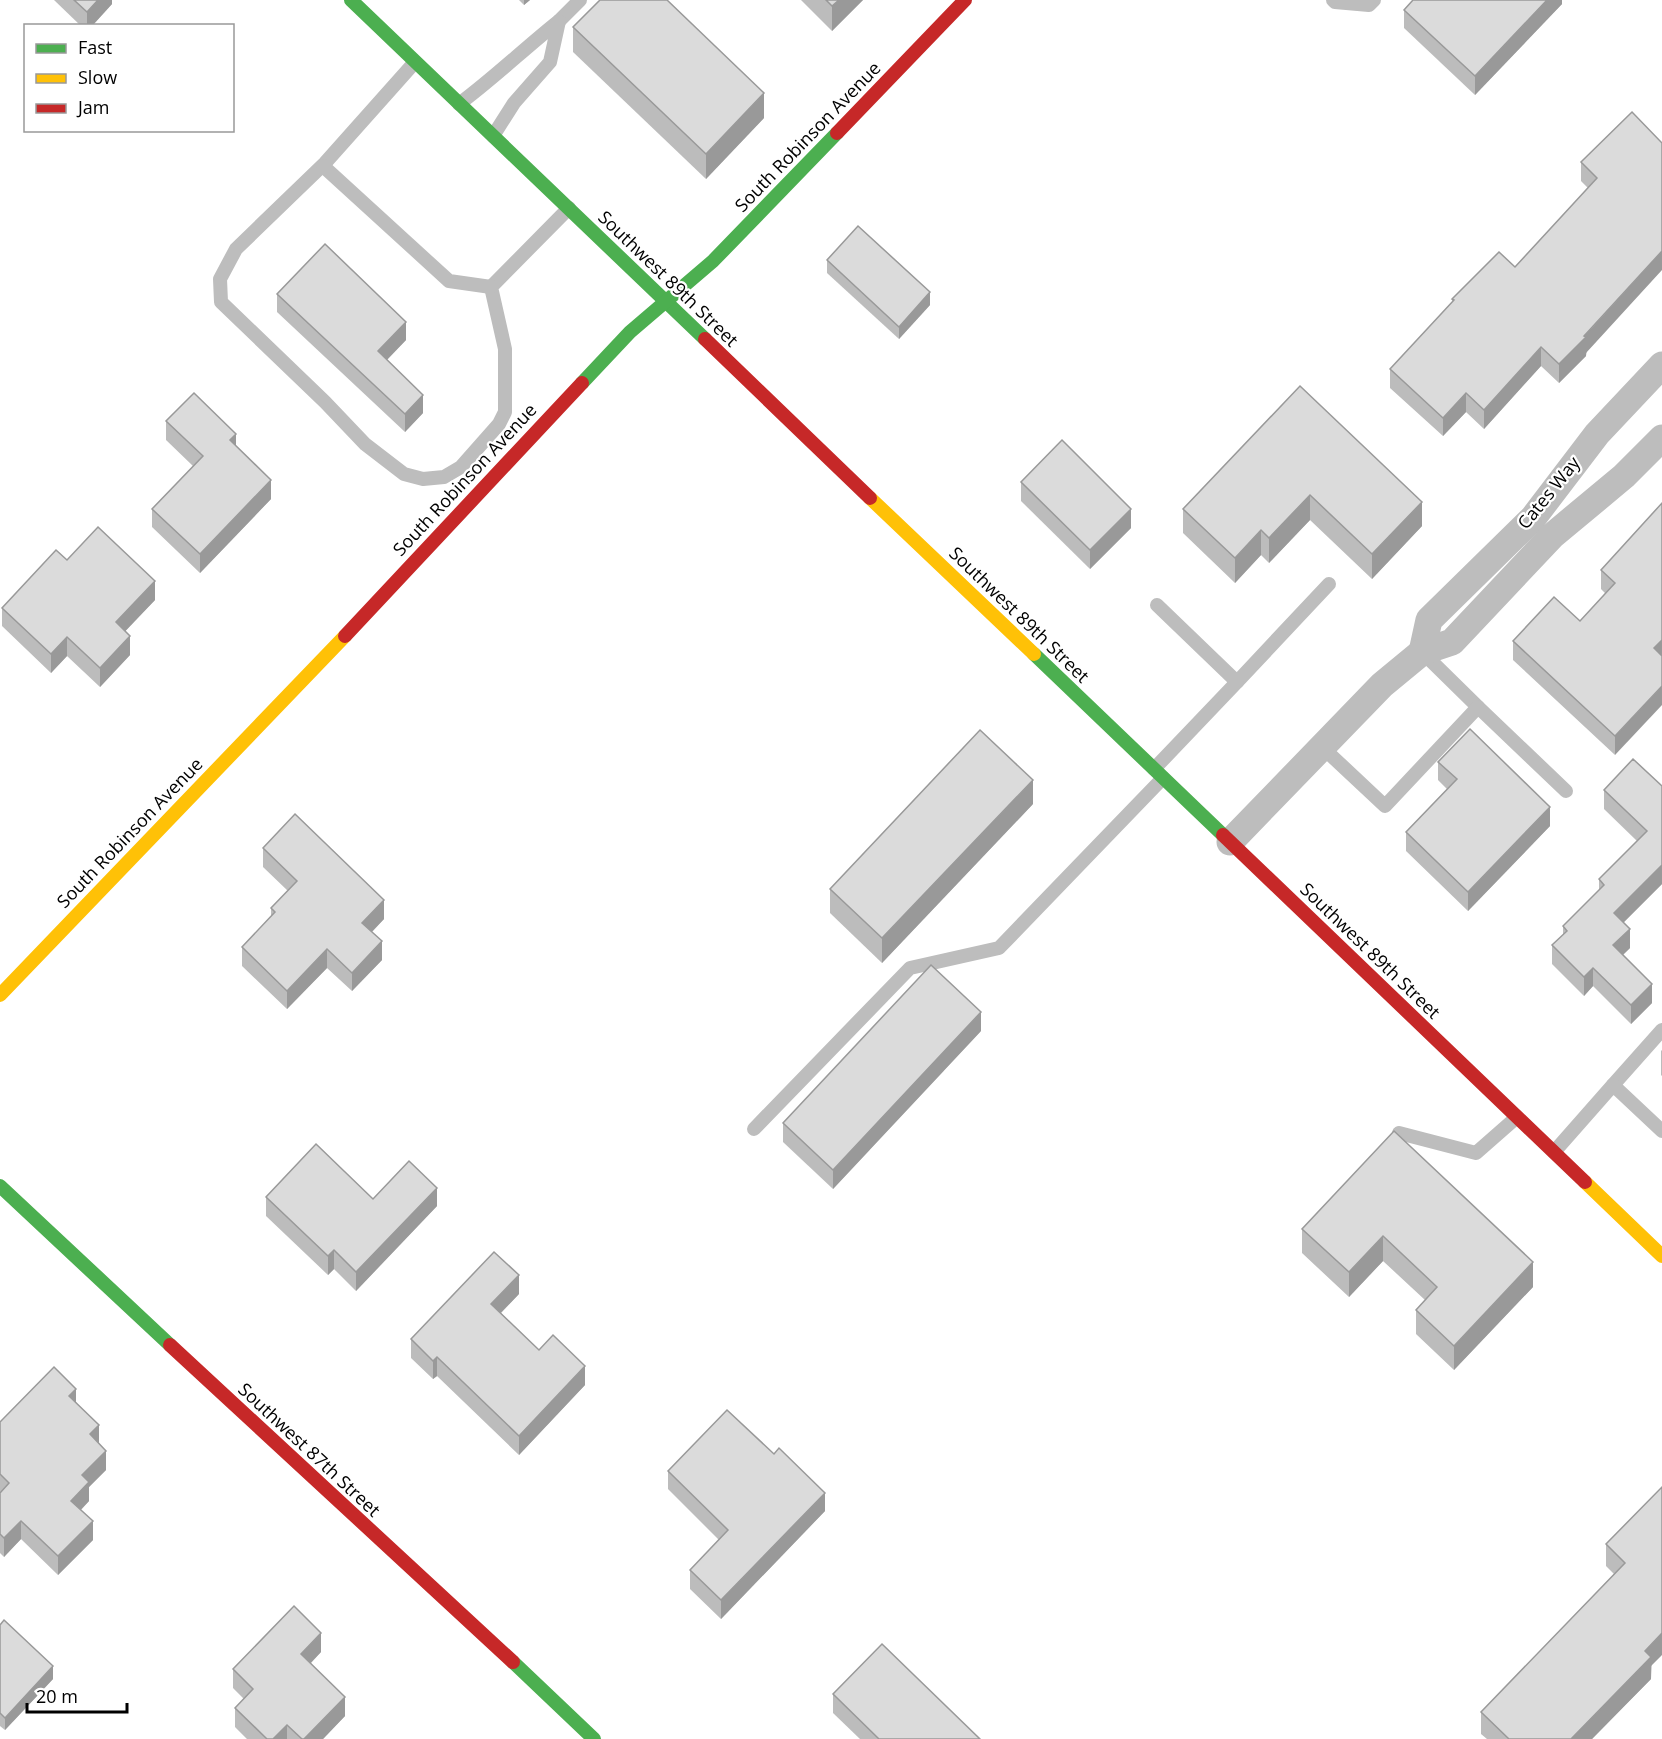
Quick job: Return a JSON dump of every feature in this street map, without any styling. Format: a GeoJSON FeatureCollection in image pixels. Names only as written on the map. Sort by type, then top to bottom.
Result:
{"type":"FeatureCollection","features":[{"type":"Feature","properties":{"kind":"street","name":"Southwest 89th Street"},"geometry":{"type":"LineString","coordinates":[[351,0],[1662,1256]]}},
{"type":"Feature","properties":{"kind":"street","name":"South Robinson Avenue"},"geometry":{"type":"LineString","coordinates":[[0,995],[312,671],[630,332],[713,261],[965,0]]}},
{"type":"Feature","properties":{"kind":"street","name":"Cates Way"},"geometry":{"type":"LineString","coordinates":[[1422,652],[1429,620],[1533,518],[1597,434],[1662,365]]}},
{"type":"Feature","properties":{"kind":"street","name":"Cates Way"},"geometry":{"type":"LineString","coordinates":[[1230,842],[1382,685],[1422,652],[1452,642],[1552,536],[1624,477],[1662,438]]}},
{"type":"Feature","properties":{"kind":"street"},"geometry":{"type":"LineString","coordinates":[[1533,518],[1552,536]]}},
{"type":"Feature","properties":{"kind":"street","name":"Southwest 87th Street"},"geometry":{"type":"LineString","coordinates":[[0,1186],[315,1481],[495,1644],[594,1739]]}},
{"type":"Feature","properties":{"kind":"lane"},"geometry":{"type":"LineString","coordinates":[[459,104],[559,21],[580,0]]}},
{"type":"Feature","properties":{"kind":"lane"},"geometry":{"type":"LineString","coordinates":[[1333,0],[1369,5],[1374,0]]}},
{"type":"Feature","properties":{"kind":"lane"},"geometry":{"type":"LineString","coordinates":[[493,136],[514,103],[550,62],[559,21]]}},
{"type":"Feature","properties":{"kind":"lane"},"geometry":{"type":"LineString","coordinates":[[415,62],[322,166],[236,249],[220,279],[221,302],[325,402],[365,444],[404,474],[423,479],[444,477],[461,467],[499,424],[505,412],[505,349],[491,286]]}},
{"type":"Feature","properties":{"kind":"lane"},"geometry":{"type":"LineString","coordinates":[[322,166],[449,281],[491,286]]}},
{"type":"Feature","properties":{"kind":"lane"},"geometry":{"type":"LineString","coordinates":[[491,286],[568,208]]}},
{"type":"Feature","properties":{"kind":"lane"},"geometry":{"type":"LineString","coordinates":[[754,1129],[910,968],[999,948],[1158,773],[1237,682],[1329,584]]}},
{"type":"Feature","properties":{"kind":"lane"},"geometry":{"type":"LineString","coordinates":[[1157,605],[1237,682]]}},
{"type":"Feature","properties":{"kind":"lane"},"geometry":{"type":"LineString","coordinates":[[1422,652],[1566,791]]}},
{"type":"Feature","properties":{"kind":"lane"},"geometry":{"type":"LineString","coordinates":[[1321,746],[1385,806],[1478,707]]}},
{"type":"Feature","properties":{"kind":"lane"},"geometry":{"type":"LineString","coordinates":[[1554,1152],[1662,1030]]}},
{"type":"Feature","properties":{"kind":"lane"},"geometry":{"type":"LineString","coordinates":[[1613,1085],[1662,1131]]}},
{"type":"Feature","properties":{"kind":"lane"},"geometry":{"type":"LineString","coordinates":[[1399,1133],[1476,1153],[1517,1117]]}},
{"type":"Feature","properties":{"kind":"building"},"geometry":{"type":"Polygon","coordinates":[[[74,0],[98,0],[87,12],[74,0]]]}},
{"type":"Feature","properties":{"kind":"building"},"geometry":{"type":"Polygon","coordinates":[[[600,0],[667,0],[764,93],[706,154],[573,27],[600,0]]]}},
{"type":"Feature","properties":{"kind":"building"},"geometry":{"type":"Polygon","coordinates":[[[826,0],[839,0],[832,6],[826,0]]]}},
{"type":"Feature","properties":{"kind":"building"},"geometry":{"type":"Polygon","coordinates":[[[1413,0],[1547,0],[1475,76],[1404,10],[1413,0]]]}},
{"type":"Feature","properties":{"kind":"building"},"geometry":{"type":"Polygon","coordinates":[[[1632,112],[1662,143],[1662,251],[1559,364],[1541,347],[1484,410],[1466,393],[1443,418],[1390,369],[1454,300],[1452,299],[1499,252],[1515,267],[1597,178],[1581,162],[1632,112]]]}},
{"type":"Feature","properties":{"kind":"building"},"geometry":{"type":"Polygon","coordinates":[[[858,226],[930,292],[899,327],[827,260],[858,226]]]}},
{"type":"Feature","properties":{"kind":"building"},"geometry":{"type":"Polygon","coordinates":[[[325,244],[406,322],[378,351],[423,395],[405,414],[277,294],[325,244]]]}},
{"type":"Feature","properties":{"kind":"building"},"geometry":{"type":"Polygon","coordinates":[[[1300,386],[1422,502],[1372,554],[1310,495],[1269,538],[1261,530],[1235,558],[1183,509],[1300,386]]]}},
{"type":"Feature","properties":{"kind":"building"},"geometry":{"type":"Polygon","coordinates":[[[194,393],[236,434],[230,440],[271,480],[200,554],[152,509],[203,456],[166,421],[194,393]]]}},
{"type":"Feature","properties":{"kind":"building"},"geometry":{"type":"Polygon","coordinates":[[[1062,440],[1131,509],[1090,550],[1021,482],[1062,440]]]}},
{"type":"Feature","properties":{"kind":"building"},"geometry":{"type":"Polygon","coordinates":[[[1662,503],[1662,640],[1654,648],[1662,656],[1662,686],[1615,736],[1513,641],[1554,597],[1580,621],[1615,583],[1601,570],[1662,503]]]}},
{"type":"Feature","properties":{"kind":"building"},"geometry":{"type":"Polygon","coordinates":[[[98,527],[155,581],[116,622],[130,636],[100,668],[67,637],[51,654],[2,608],[56,550],[67,560],[98,527]]]}},
{"type":"Feature","properties":{"kind":"building"},"geometry":{"type":"Polygon","coordinates":[[[1470,729],[1550,807],[1468,892],[1406,832],[1457,779],[1438,762],[1470,729]]]}},
{"type":"Feature","properties":{"kind":"building"},"geometry":{"type":"Polygon","coordinates":[[[980,730],[1033,780],[882,938],[830,889],[980,730]]]}},
{"type":"Feature","properties":{"kind":"building"},"geometry":{"type":"Polygon","coordinates":[[[1633,759],[1662,786],[1662,865],[1614,913],[1630,929],[1613,945],[1652,984],[1631,1005],[1593,968],[1584,977],[1552,945],[1567,931],[1563,926],[1604,885],[1599,879],[1647,831],[1604,790],[1633,759]]]}},
{"type":"Feature","properties":{"kind":"building"},"geometry":{"type":"Polygon","coordinates":[[[295,814],[384,900],[362,923],[382,941],[352,973],[327,949],[287,991],[242,947],[275,912],[271,908],[297,881],[263,848],[295,814]]]}},
{"type":"Feature","properties":{"kind":"building"},"geometry":{"type":"Polygon","coordinates":[[[931,965],[981,1012],[833,1170],[783,1123],[931,965]]]}},
{"type":"Feature","properties":{"kind":"building"},"geometry":{"type":"Polygon","coordinates":[[[1394,1131],[1533,1262],[1454,1346],[1416,1310],[1437,1287],[1383,1236],[1349,1272],[1302,1229],[1394,1131]]]}},
{"type":"Feature","properties":{"kind":"building"},"geometry":{"type":"Polygon","coordinates":[[[316,1144],[373,1199],[409,1161],[437,1188],[356,1272],[334,1250],[328,1256],[266,1197],[316,1144]]]}},
{"type":"Feature","properties":{"kind":"building"},"geometry":{"type":"Polygon","coordinates":[[[494,1252],[519,1275],[491,1304],[539,1350],[553,1335],[585,1366],[519,1436],[437,1357],[433,1361],[411,1339],[494,1252]]]}},
{"type":"Feature","properties":{"kind":"building"},"geometry":{"type":"Polygon","coordinates":[[[54,1367],[76,1389],[69,1396],[99,1425],[90,1434],[106,1451],[82,1475],[89,1482],[71,1501],[93,1521],[58,1556],[21,1521],[4,1538],[0,1534],[0,1493],[9,1483],[0,1474],[0,1422],[54,1367]]]}},
{"type":"Feature","properties":{"kind":"building"},"geometry":{"type":"Polygon","coordinates":[[[727,1410],[774,1454],[779,1448],[825,1493],[721,1600],[690,1570],[728,1530],[668,1471],[727,1410]]]}},
{"type":"Feature","properties":{"kind":"building"},"geometry":{"type":"Polygon","coordinates":[[[1662,1487],[1662,1633],[1645,1651],[1651,1657],[1571,1739],[1509,1739],[1481,1712],[1625,1563],[1606,1544],[1662,1487]]]}},
{"type":"Feature","properties":{"kind":"building"},"geometry":{"type":"Polygon","coordinates":[[[294,1606],[321,1633],[301,1654],[345,1697],[304,1739],[287,1725],[273,1739],[267,1739],[235,1708],[253,1689],[233,1669],[294,1606]]]}},
{"type":"Feature","properties":{"kind":"building"},"geometry":{"type":"Polygon","coordinates":[[[4,1620],[53,1666],[5,1718],[0,1713],[0,1625],[4,1620]]]}},
{"type":"Feature","properties":{"kind":"building"},"geometry":{"type":"Polygon","coordinates":[[[882,1644],[980,1739],[879,1739],[833,1694],[882,1644]]]}},
{"type":"Feature","properties":{"kind":"traffic: fast"},"geometry":{"type":"LineString","coordinates":[[351,0],[705,339]]}},
{"type":"Feature","properties":{"kind":"traffic: fast"},"geometry":{"type":"LineString","coordinates":[[582,383],[630,332],[713,261],[837,133]]}},
{"type":"Feature","properties":{"kind":"traffic: fast"},"geometry":{"type":"LineString","coordinates":[[1034,654],[1223,835]]}},
{"type":"Feature","properties":{"kind":"traffic: fast"},"geometry":{"type":"LineString","coordinates":[[0,1186],[170,1345]]}},
{"type":"Feature","properties":{"kind":"traffic: fast"},"geometry":{"type":"LineString","coordinates":[[513,1662],[594,1739]]}},
{"type":"Feature","properties":{"kind":"traffic: slow"},"geometry":{"type":"LineString","coordinates":[[870,498],[1034,654]]}},
{"type":"Feature","properties":{"kind":"traffic: slow"},"geometry":{"type":"LineString","coordinates":[[0,995],[345,636]]}},
{"type":"Feature","properties":{"kind":"traffic: slow"},"geometry":{"type":"LineString","coordinates":[[1585,1182],[1662,1256]]}},
{"type":"Feature","properties":{"kind":"traffic: jam"},"geometry":{"type":"LineString","coordinates":[[837,133],[965,0]]}},
{"type":"Feature","properties":{"kind":"traffic: jam"},"geometry":{"type":"LineString","coordinates":[[705,339],[870,498]]}},
{"type":"Feature","properties":{"kind":"traffic: jam"},"geometry":{"type":"LineString","coordinates":[[345,636],[582,383]]}},
{"type":"Feature","properties":{"kind":"traffic: jam"},"geometry":{"type":"LineString","coordinates":[[1223,835],[1585,1182]]}},
{"type":"Feature","properties":{"kind":"traffic: jam"},"geometry":{"type":"LineString","coordinates":[[170,1345],[513,1662]]}}]}
